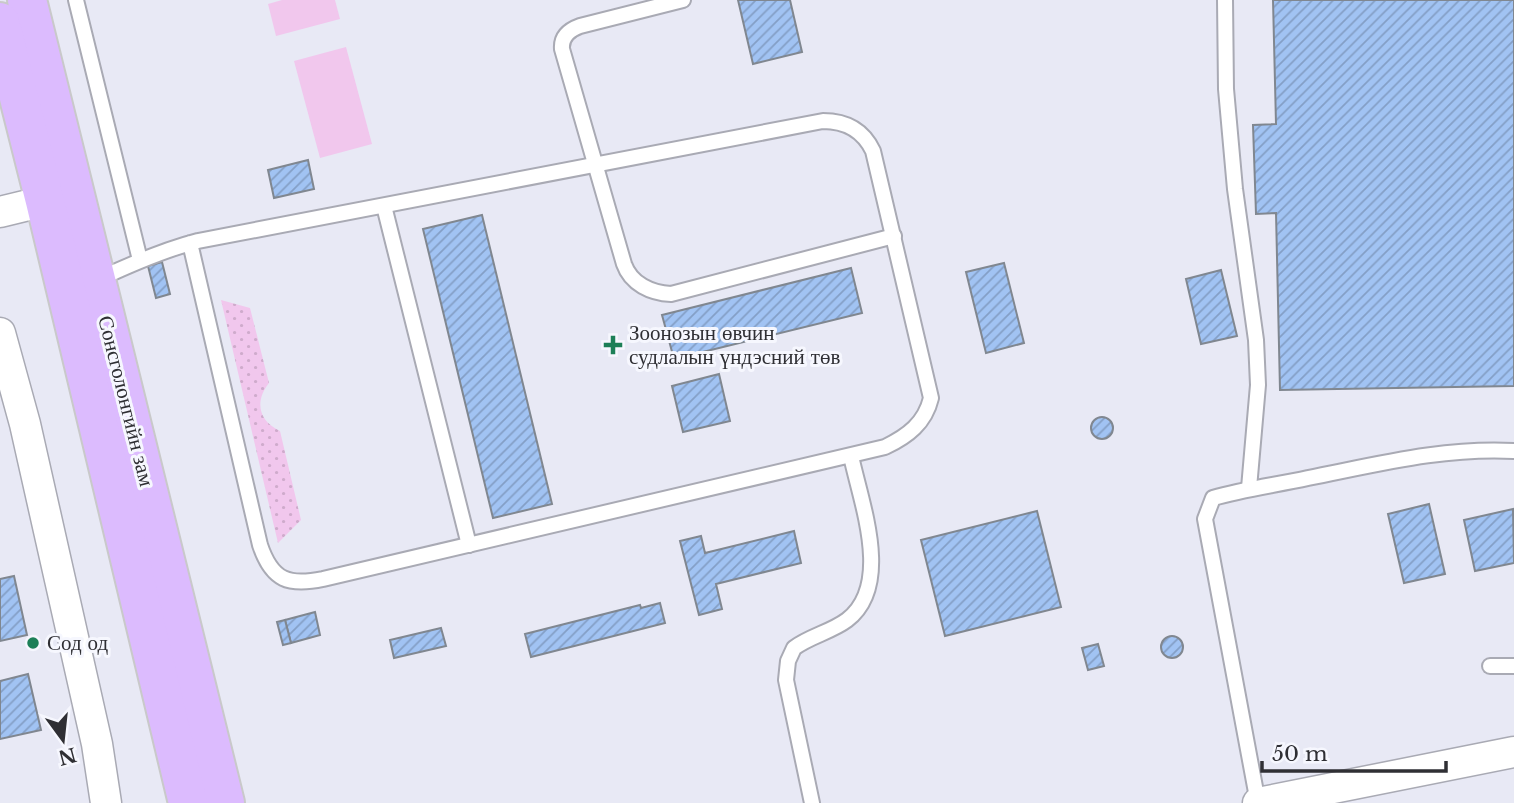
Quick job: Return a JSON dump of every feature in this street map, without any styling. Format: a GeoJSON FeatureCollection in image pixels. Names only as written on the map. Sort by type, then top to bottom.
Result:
{"type":"FeatureCollection","features":[{"type":"Feature","properties":{"kind":"main road","name":"Сонсголонгийн зам"},"geometry":{"type":"LineString","coordinates":[[27,0],[225,803]]}},
{"type":"Feature","properties":{"kind":"main road","name":"Сонсголонгийн зам"},"geometry":{"type":"LineString","coordinates":[[0,22],[188,803]]}},
{"type":"Feature","properties":{"kind":"street"},"geometry":{"type":"LineString","coordinates":[[0,212],[45,201]]}},
{"type":"Feature","properties":{"kind":"street"},"geometry":{"type":"LineString","coordinates":[[0,333],[12,427],[97,744],[106,803]]}},
{"type":"Feature","properties":{"kind":"street"},"geometry":{"type":"LineString","coordinates":[[1258,803],[1514,752]]}},
{"type":"Feature","properties":{"kind":"lane"},"geometry":{"type":"LineString","coordinates":[[75,0],[140,260]]}},
{"type":"Feature","properties":{"kind":"lane"},"geometry":{"type":"LineString","coordinates":[[683,0],[580,26],[564,38],[562,49],[625,269],[635,281],[655,292],[671,294],[894,236]]}},
{"type":"Feature","properties":{"kind":"lane"},"geometry":{"type":"LineString","coordinates":[[1225,0],[1226,89],[1235,189],[1256,340],[1258,385],[1249,488]]}},
{"type":"Feature","properties":{"kind":"lane"},"geometry":{"type":"LineString","coordinates":[[96,280],[169,248],[190,243],[823,121],[845,124],[859,131],[873,151],[931,398],[924,417],[906,435],[885,447],[309,581],[286,580],[272,571],[260,545],[190,243]]}},
{"type":"Feature","properties":{"kind":"lane"},"geometry":{"type":"LineString","coordinates":[[384,206],[468,545]]}},
{"type":"Feature","properties":{"kind":"lane"},"geometry":{"type":"LineString","coordinates":[[1258,803],[1205,519],[1213,498],[1249,488],[1387,461],[1492,450],[1514,451]]}},
{"type":"Feature","properties":{"kind":"lane"},"geometry":{"type":"LineString","coordinates":[[812,803],[786,670],[794,648],[847,620],[865,599],[870,586],[870,545],[851,456]]}},
{"type":"Feature","properties":{"kind":"lane"},"geometry":{"type":"LineString","coordinates":[[1490,666],[1514,666]]}},
{"type":"Feature","properties":{"kind":"shaded area"},"geometry":{"type":"Polygon","coordinates":[[[282,0],[335,0],[340,19],[276,36],[268,4],[282,0]]]}},
{"type":"Feature","properties":{"kind":"shaded area"},"geometry":{"type":"Polygon","coordinates":[[[346,47],[372,144],[320,158],[294,61],[346,47]]]}},
{"type":"Feature","properties":{"kind":"shaded area"},"geometry":{"type":"Polygon","coordinates":[[[221,300],[250,308],[269,383],[261,397],[261,410],[267,422],[280,431],[301,520],[278,543],[221,300]]]}},
{"type":"Feature","properties":{"kind":"building"},"geometry":{"type":"Polygon","coordinates":[[[738,0],[790,0],[802,52],[753,64],[738,0]]]}},
{"type":"Feature","properties":{"kind":"building"},"geometry":{"type":"Polygon","coordinates":[[[1273,0],[1514,0],[1514,386],[1280,390],[1276,213],[1256,214],[1253,125],[1276,124],[1273,0]]]}},
{"type":"Feature","properties":{"kind":"building"},"geometry":{"type":"Polygon","coordinates":[[[308,160],[314,189],[274,198],[268,170],[308,160]]]}},
{"type":"Feature","properties":{"kind":"building"},"geometry":{"type":"Polygon","coordinates":[[[482,215],[552,504],[493,518],[423,229],[482,215]]]}},
{"type":"Feature","properties":{"kind":"building"},"geometry":{"type":"Polygon","coordinates":[[[162,262],[170,294],[156,298],[148,266],[162,262]]]}},
{"type":"Feature","properties":{"kind":"building"},"geometry":{"type":"Polygon","coordinates":[[[1004,263],[1024,343],[986,353],[966,272],[1004,263]]]}},
{"type":"Feature","properties":{"kind":"building"},"geometry":{"type":"Polygon","coordinates":[[[851,268],[862,313],[674,359],[662,315],[851,268]]]}},
{"type":"Feature","properties":{"kind":"building"},"geometry":{"type":"Polygon","coordinates":[[[1221,270],[1237,336],[1201,344],[1186,279],[1221,270]]]}},
{"type":"Feature","properties":{"kind":"building"},"geometry":{"type":"Polygon","coordinates":[[[719,374],[730,421],[683,432],[672,386],[719,374]]]}},
{"type":"Feature","properties":{"kind":"building"},"geometry":{"type":"Polygon","coordinates":[[[1102,417],[1110,420],[1113,428],[1110,436],[1102,439],[1094,436],[1091,428],[1094,420],[1102,417]]]}},
{"type":"Feature","properties":{"kind":"building"},"geometry":{"type":"Polygon","coordinates":[[[1429,504],[1445,574],[1404,583],[1388,514],[1429,504]]]}},
{"type":"Feature","properties":{"kind":"building"},"geometry":{"type":"Polygon","coordinates":[[[1513,509],[1514,563],[1475,571],[1464,520],[1513,509]]]}},
{"type":"Feature","properties":{"kind":"building"},"geometry":{"type":"Polygon","coordinates":[[[1037,511],[1061,607],[945,636],[921,540],[1037,511]]]}},
{"type":"Feature","properties":{"kind":"building"},"geometry":{"type":"Polygon","coordinates":[[[794,531],[801,563],[716,584],[722,609],[699,615],[680,541],[701,536],[705,553],[794,531]]]}},
{"type":"Feature","properties":{"kind":"building"},"geometry":{"type":"Polygon","coordinates":[[[14,576],[27,635],[0,641],[0,579],[14,576]]]}},
{"type":"Feature","properties":{"kind":"building"},"geometry":{"type":"Polygon","coordinates":[[[660,603],[665,623],[531,657],[525,634],[640,605],[641,608],[660,603]]]}},
{"type":"Feature","properties":{"kind":"building"},"geometry":{"type":"Polygon","coordinates":[[[315,612],[320,635],[291,643],[285,620],[315,612]]]}},
{"type":"Feature","properties":{"kind":"building"},"geometry":{"type":"Polygon","coordinates":[[[285,620],[291,643],[283,645],[277,622],[285,620]]]}},
{"type":"Feature","properties":{"kind":"building"},"geometry":{"type":"Polygon","coordinates":[[[441,628],[446,646],[394,658],[390,640],[441,628]]]}},
{"type":"Feature","properties":{"kind":"building"},"geometry":{"type":"Polygon","coordinates":[[[1172,636],[1180,639],[1183,647],[1180,655],[1172,658],[1164,655],[1161,647],[1164,639],[1172,636]]]}},
{"type":"Feature","properties":{"kind":"building"},"geometry":{"type":"Polygon","coordinates":[[[1098,644],[1104,666],[1088,670],[1082,648],[1098,644]]]}},
{"type":"Feature","properties":{"kind":"building"},"geometry":{"type":"Polygon","coordinates":[[[28,674],[41,730],[0,739],[0,681],[28,674]]]}},
{"type":"Feature","properties":{"kind":"place","name":"Зоонозын өвчин судлалын үндэсний төв"},"geometry":{"type":"Point","coordinates":[613,345]}},
{"type":"Feature","properties":{"kind":"place","name":"Сод од"},"geometry":{"type":"Point","coordinates":[33,643]}}]}
